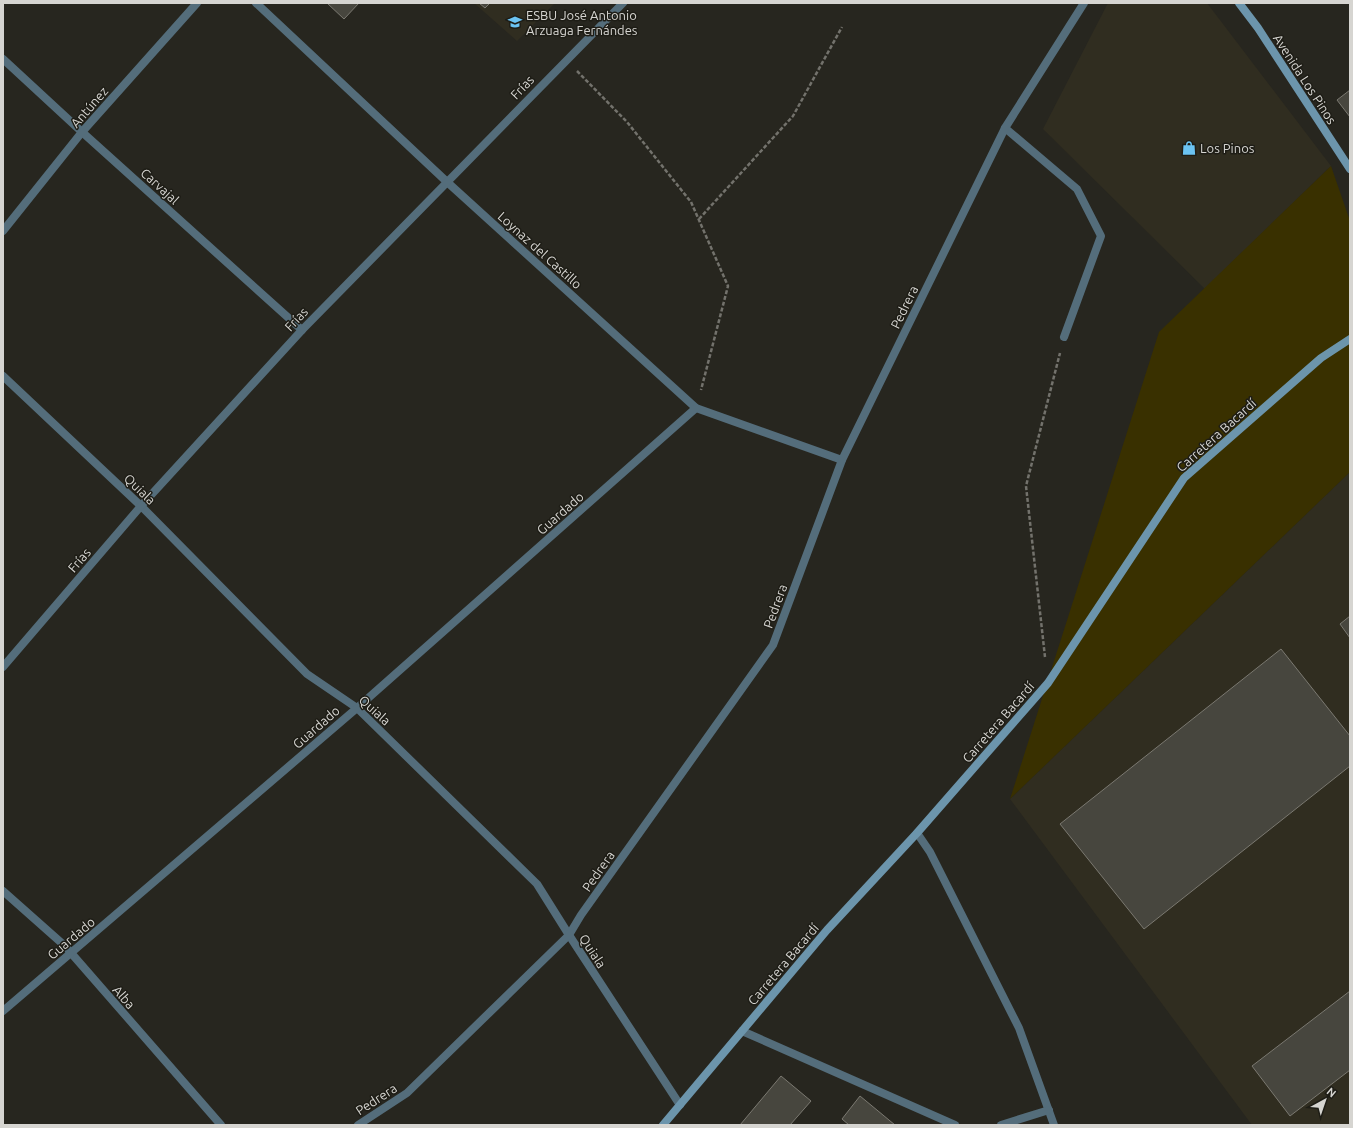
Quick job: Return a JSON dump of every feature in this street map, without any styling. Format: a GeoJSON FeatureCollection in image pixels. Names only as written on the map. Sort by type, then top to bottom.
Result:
{"type":"FeatureCollection","features":[{"type":"Feature","properties":{"kind":"street","name":"Antúnez"},"geometry":{"type":"LineString","coordinates":[[3,231],[82,132],[197,3]]}},
{"type":"Feature","properties":{"kind":"street","name":"Loynaz del Castillo"},"geometry":{"type":"LineString","coordinates":[[256,3],[446,182],[696,408],[842,460]]}},
{"type":"Feature","properties":{"kind":"street","name":"Frías"},"geometry":{"type":"LineString","coordinates":[[3,667],[141,506],[302,330],[566,59],[623,3]]}},
{"type":"Feature","properties":{"kind":"street","name":"Pedrera"},"geometry":{"type":"LineString","coordinates":[[358,1125],[407,1093],[569,935],[581,915],[773,646],[842,460],[1005,128],[1084,3]]}},
{"type":"Feature","properties":{"kind":"street","name":"Avenida Los Pinos"},"geometry":{"type":"LineString","coordinates":[[1239,3],[1258,28],[1350,169]]}},
{"type":"Feature","properties":{"kind":"street","name":"Carvajal"},"geometry":{"type":"LineString","coordinates":[[3,59],[302,330]]}},
{"type":"Feature","properties":{"kind":"street"},"geometry":{"type":"LineString","coordinates":[[1005,128],[1076,189],[1101,236],[1064,337]]}},
{"type":"Feature","properties":{"kind":"street","name":"Carretera Bacardí"},"geometry":{"type":"LineString","coordinates":[[663,1125],[827,930],[917,833],[1048,683],[1184,478],[1321,358],[1350,339]]}},
{"type":"Feature","properties":{"kind":"street","name":"Quiala"},"geometry":{"type":"LineString","coordinates":[[3,376],[141,506],[307,674],[357,708],[537,884],[680,1105]]}},
{"type":"Feature","properties":{"kind":"street","name":"Guardado"},"geometry":{"type":"LineString","coordinates":[[3,1011],[357,708],[696,408]]}},
{"type":"Feature","properties":{"kind":"street"},"geometry":{"type":"LineString","coordinates":[[917,833],[930,852],[1019,1028],[1054,1125]]}},
{"type":"Feature","properties":{"kind":"street","name":"Alba"},"geometry":{"type":"LineString","coordinates":[[3,891],[65,946],[221,1125]]}},
{"type":"Feature","properties":{"kind":"street"},"geometry":{"type":"LineString","coordinates":[[742,1031],[956,1125]]}},
{"type":"Feature","properties":{"kind":"street"},"geometry":{"type":"LineString","coordinates":[[1001,1125],[1049,1110]]}},
{"type":"Feature","properties":{"kind":"path"},"geometry":{"type":"LineString","coordinates":[[699,219],[793,116],[842,27]]}},
{"type":"Feature","properties":{"kind":"path"},"geometry":{"type":"LineString","coordinates":[[566,59],[627,122],[692,202],[728,286],[696,408]]}},
{"type":"Feature","properties":{"kind":"path"},"geometry":{"type":"LineString","coordinates":[[1048,683],[1026,486],[1064,337]]}},
{"type":"Feature","properties":{"kind":"shaded area","name":"ESBU José Antonio Arzuaga Fernándes"},"geometry":{"type":"Polygon","coordinates":[[[474,3],[555,3],[517,41],[474,3]]]}},
{"type":"Feature","properties":{"kind":"shaded area","name":"Los Pinos"},"geometry":{"type":"Polygon","coordinates":[[[1108,3],[1207,3],[1331,166],[1205,289],[1043,129],[1108,3]]]}},
{"type":"Feature","properties":{"kind":"shaded area"},"geometry":{"type":"Polygon","coordinates":[[[1331,166],[1350,221],[1350,472],[1010,799],[1159,332],[1331,166]]]}},
{"type":"Feature","properties":{"kind":"shaded area"},"geometry":{"type":"Polygon","coordinates":[[[1350,472],[1350,1125],[1252,1125],[1010,799],[1350,472]]]}},
{"type":"Feature","properties":{"kind":"building"},"geometry":{"type":"Polygon","coordinates":[[[327,3],[359,3],[344,19],[327,3]]]}},
{"type":"Feature","properties":{"kind":"building"},"geometry":{"type":"Polygon","coordinates":[[[479,3],[490,3],[485,8],[479,3]]]}},
{"type":"Feature","properties":{"kind":"building"},"geometry":{"type":"Polygon","coordinates":[[[1350,90],[1350,117],[1337,100],[1350,90]]]}},
{"type":"Feature","properties":{"kind":"building"},"geometry":{"type":"Polygon","coordinates":[[[1350,616],[1350,638],[1340,624],[1350,616]]]}},
{"type":"Feature","properties":{"kind":"building"},"geometry":{"type":"Polygon","coordinates":[[[1281,649],[1350,736],[1350,766],[1144,929],[1060,824],[1281,649]]]}},
{"type":"Feature","properties":{"kind":"building"},"geometry":{"type":"Polygon","coordinates":[[[1350,991],[1350,1070],[1290,1116],[1252,1066],[1350,991]]]}},
{"type":"Feature","properties":{"kind":"building"},"geometry":{"type":"Polygon","coordinates":[[[781,1076],[811,1101],[790,1125],[740,1125],[781,1076]]]}},
{"type":"Feature","properties":{"kind":"building"},"geometry":{"type":"Polygon","coordinates":[[[860,1096],[895,1125],[849,1125],[842,1119],[860,1096]]]}},
{"type":"Feature","properties":{"kind":"place","name":"ESBU José Antonio Arzuaga Fernándes"},"geometry":{"type":"Point","coordinates":[515,22]}},
{"type":"Feature","properties":{"kind":"place","name":"Los Pinos"},"geometry":{"type":"Point","coordinates":[1189,148]}}]}
